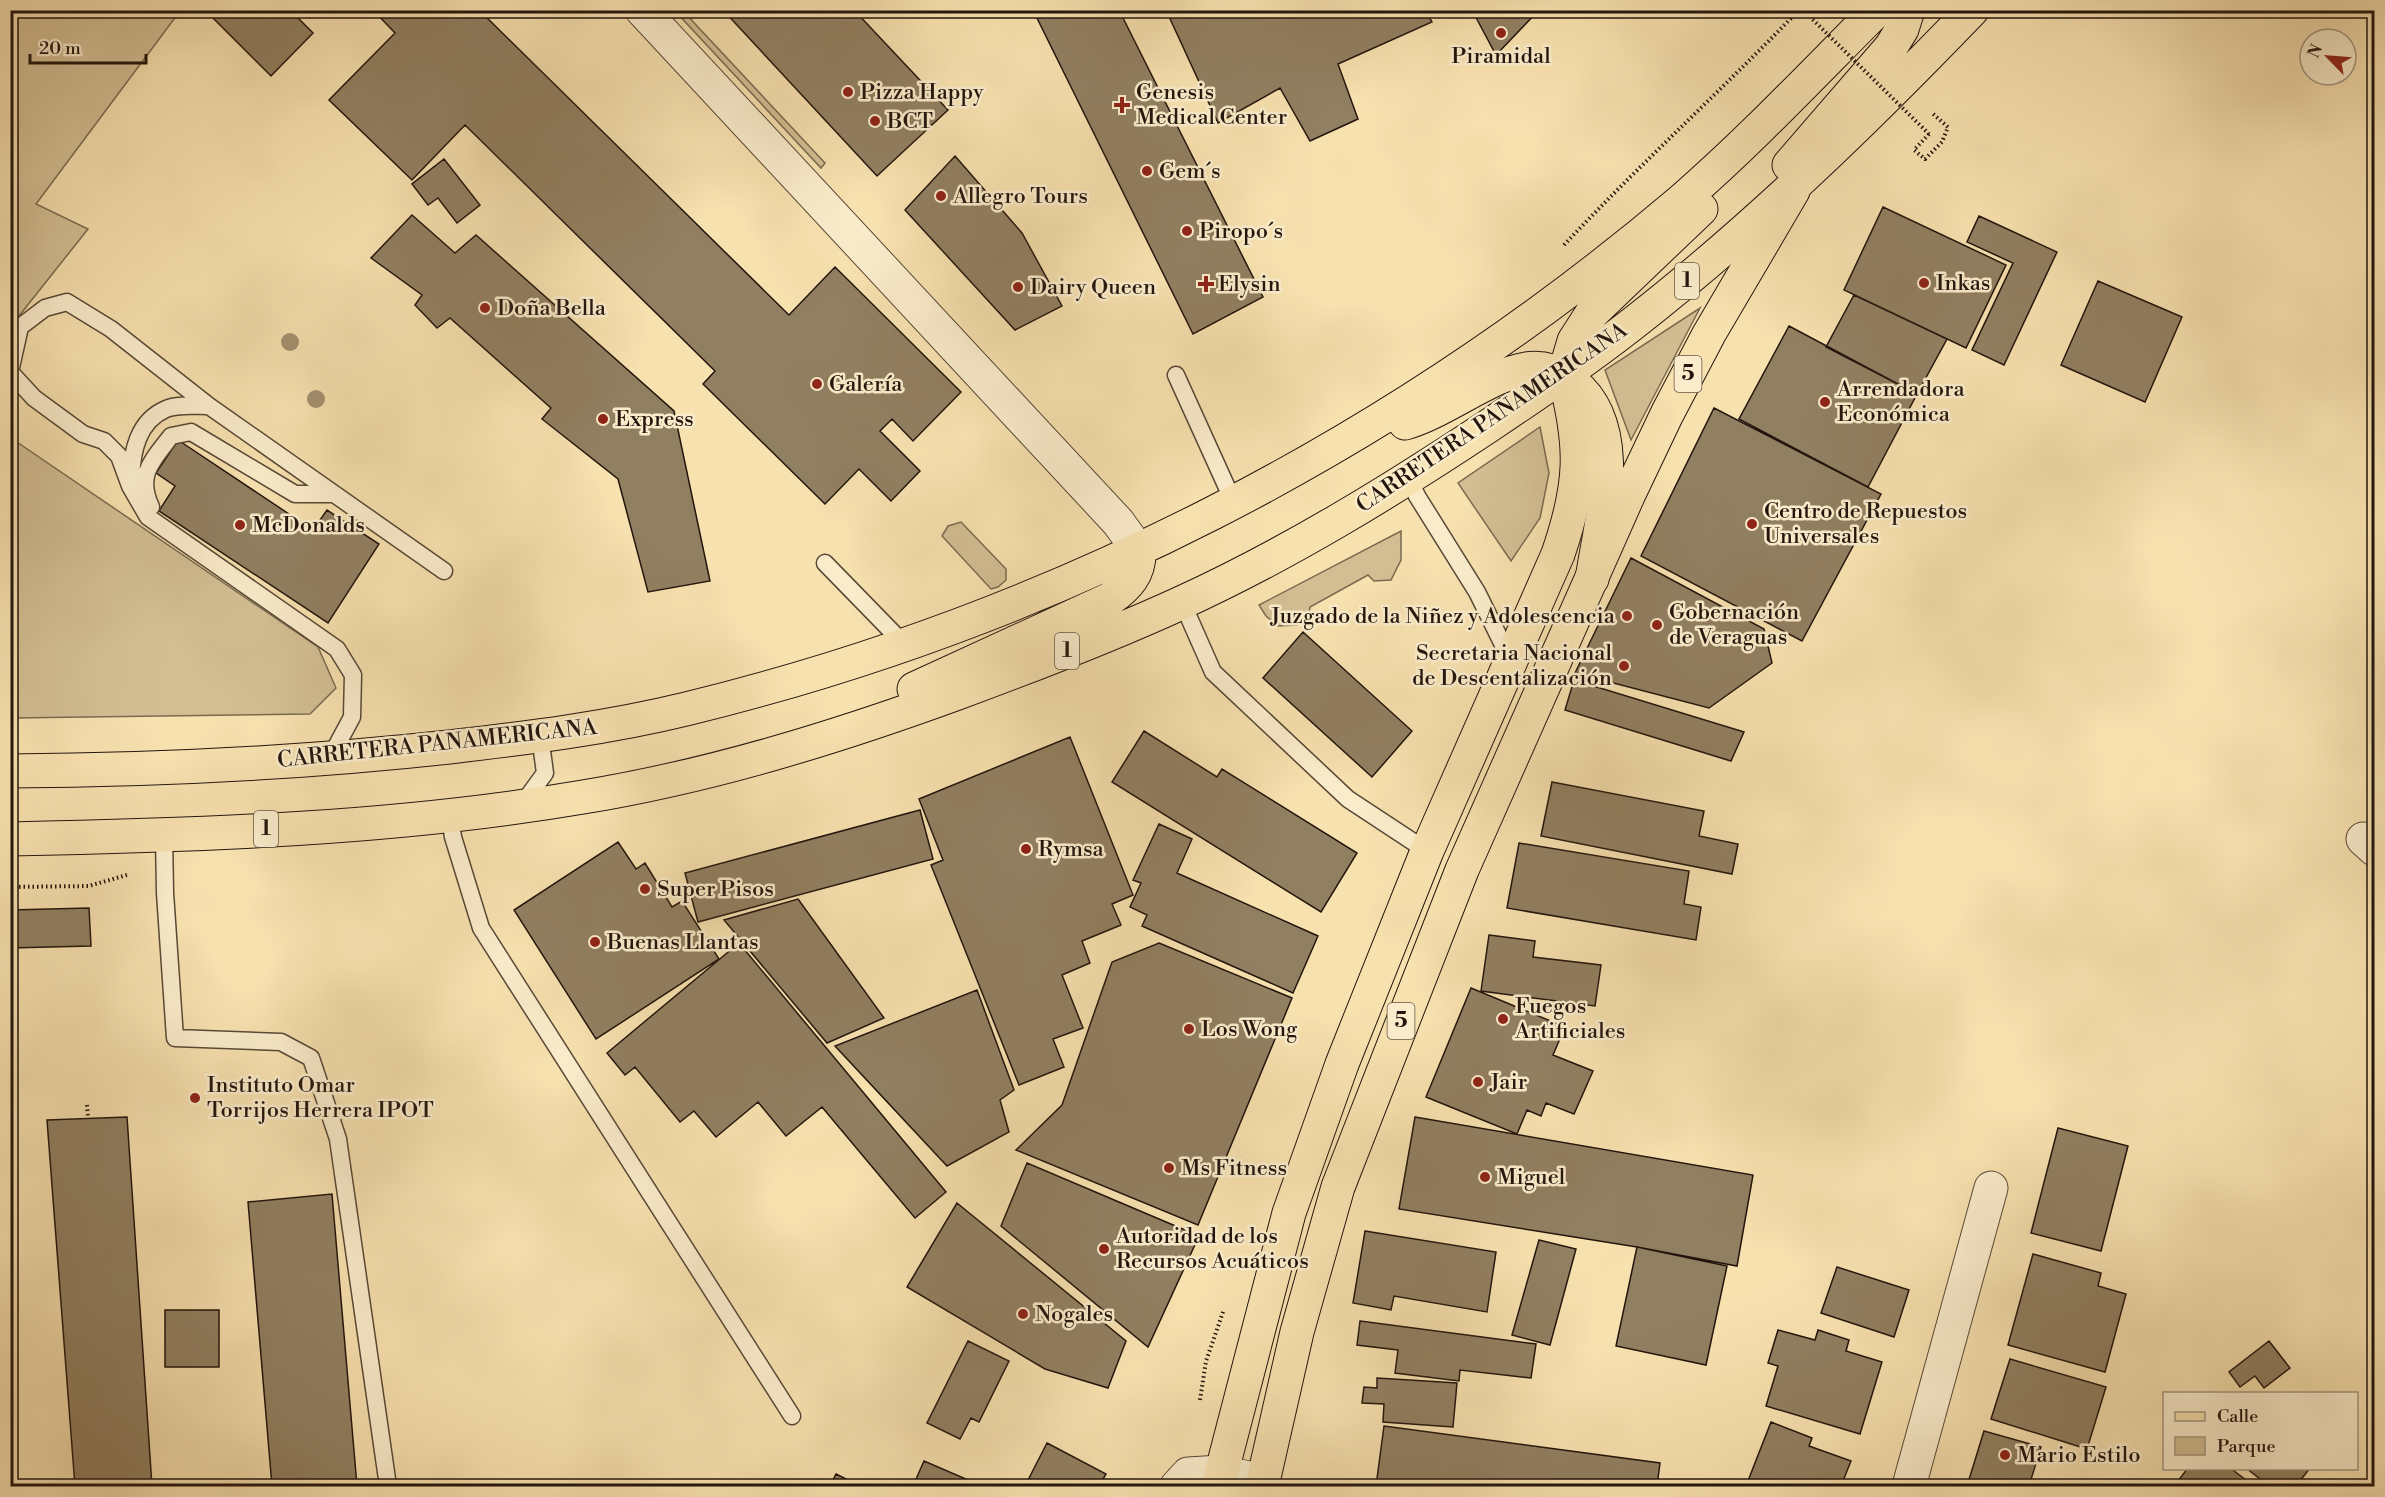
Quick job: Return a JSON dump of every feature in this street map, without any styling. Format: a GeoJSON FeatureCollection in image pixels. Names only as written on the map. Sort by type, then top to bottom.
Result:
{"type":"FeatureCollection","features":[{"type":"Feature","properties":{"kind":"main road","name":"CARRETERA PANAMERICANA"},"geometry":{"type":"LineString","coordinates":[[10,771],[112,770],[330,760],[540,736],[683,710],[819,673],[1022,601],[1139,551],[1234,503],[1345,440],[1457,370],[1565,292],[1684,198],[1877,10]]}},
{"type":"Feature","properties":{"kind":"main road"},"geometry":{"type":"LineString","coordinates":[[1747,229],[1793,158],[1891,47],[1908,10]]}},
{"type":"Feature","properties":{"kind":"main road","name":"CARRETERA PANAMERICANA"},"geometry":{"type":"LineString","coordinates":[[10,838],[165,850],[450,817],[588,796],[714,770],[843,735],[1031,666],[1182,602],[1288,549],[1409,479],[1564,375],[1635,322],[1747,229],[1891,94],[1972,10]]}},
{"type":"Feature","properties":{"kind":"main road"},"geometry":{"type":"LineString","coordinates":[[1564,375],[1574,341],[1592,313],[1733,178],[1786,100]]}},
{"type":"Feature","properties":{"kind":"main road","name":"5"},"geometry":{"type":"LineString","coordinates":[[1263,1484],[1297,1332],[1338,1187],[1462,870],[1628,496],[1688,374],[1801,177]]}},
{"type":"Feature","properties":{"kind":"main road"},"geometry":{"type":"LineString","coordinates":[[1345,440],[1413,421],[1516,372],[1539,369],[1564,375],[1578,387],[1593,406],[1601,425],[1605,447],[1607,483],[1592,579]]}},
{"type":"Feature","properties":{"kind":"main road","name":"5"},"geometry":{"type":"LineString","coordinates":[[1220,1479],[1289,1214],[1342,1064],[1427,851],[1558,554],[1572,513],[1579,454],[1575,418],[1564,375]]}},
{"type":"Feature","properties":{"kind":"main road"},"geometry":{"type":"LineString","coordinates":[[843,735],[920,686],[1110,599],[1131,580],[1137,569],[1139,551]]}},
{"type":"Feature","properties":{"kind":"street"},"geometry":{"type":"LineString","coordinates":[[642,10],[1118,522],[1139,551]]}},
{"type":"Feature","properties":{"kind":"street"},"geometry":{"type":"LineString","coordinates":[[1909,1486],[1990,1188]]}},
{"type":"Feature","properties":{"kind":"street"},"geometry":{"type":"LineString","coordinates":[[1177,1486],[1188,1474],[1263,1484]]}},
{"type":"Feature","properties":{"kind":"lane"},"geometry":{"type":"LineString","coordinates":[[330,760],[350,722],[353,675],[337,649],[148,517],[130,486],[119,456],[104,441],[83,434],[34,398],[10,372],[20,327],[45,308],[67,302],[111,329],[209,406],[444,571]]}},
{"type":"Feature","properties":{"kind":"lane"},"geometry":{"type":"LineString","coordinates":[[1176,375],[1234,503]]}},
{"type":"Feature","properties":{"kind":"lane"},"geometry":{"type":"LineString","coordinates":[[130,486],[132,456],[137,437],[151,419],[167,408],[209,406]]}},
{"type":"Feature","properties":{"kind":"lane"},"geometry":{"type":"LineString","coordinates":[[159,525],[144,494],[147,468],[171,436],[191,432],[295,494],[333,494]]}},
{"type":"Feature","properties":{"kind":"lane"},"geometry":{"type":"LineString","coordinates":[[1409,479],[1417,496],[1477,592],[1511,662]]}},
{"type":"Feature","properties":{"kind":"lane"},"geometry":{"type":"LineString","coordinates":[[825,563],[904,644]]}},
{"type":"Feature","properties":{"kind":"lane"},"geometry":{"type":"LineString","coordinates":[[1182,602],[1213,672],[1348,799],[1427,851]]}},
{"type":"Feature","properties":{"kind":"lane"},"geometry":{"type":"LineString","coordinates":[[520,807],[545,773],[540,736]]}},
{"type":"Feature","properties":{"kind":"lane"},"geometry":{"type":"LineString","coordinates":[[450,817],[453,837],[480,928],[792,1416]]}},
{"type":"Feature","properties":{"kind":"lane"},"geometry":{"type":"LineString","coordinates":[[165,850],[165,893],[175,1038],[281,1042],[311,1058],[322,1086],[338,1140],[388,1486]]}},
{"type":"Feature","properties":{"kind":"path"},"geometry":{"type":"LineString","coordinates":[[1789,10],[1794,16]]}},
{"type":"Feature","properties":{"kind":"path"},"geometry":{"type":"LineString","coordinates":[[1558,251],[1609,197],[1738,75],[1801,10],[1929,134],[1914,150],[1925,159],[1942,142],[1948,127],[1931,112]]}},
{"type":"Feature","properties":{"kind":"path"},"geometry":{"type":"LineString","coordinates":[[10,887],[89,886],[165,850]]}},
{"type":"Feature","properties":{"kind":"path"},"geometry":{"type":"LineString","coordinates":[[87,1105],[88,1118]]}},
{"type":"Feature","properties":{"kind":"path"},"geometry":{"type":"LineString","coordinates":[[1199,1406],[1206,1361],[1225,1304]]}},
{"type":"Feature","properties":{"kind":"green space"},"geometry":{"type":"Polygon","coordinates":[[[11,11],[180,11],[36,204],[88,229],[11,326],[11,11]]]}},
{"type":"Feature","properties":{"kind":"green space"},"geometry":{"type":"Polygon","coordinates":[[[675,11],[683,11],[825,163],[821,168],[675,11]]]}},
{"type":"Feature","properties":{"kind":"green space"},"geometry":{"type":"Polygon","coordinates":[[[1700,308],[1631,440],[1605,370],[1700,308]]]}},
{"type":"Feature","properties":{"kind":"green space"},"geometry":{"type":"Polygon","coordinates":[[[1540,427],[1549,473],[1540,518],[1511,561],[1458,483],[1540,427]]]}},
{"type":"Feature","properties":{"kind":"green space"},"geometry":{"type":"Polygon","coordinates":[[[11,438],[318,647],[336,688],[310,714],[11,718],[11,438]]]}},
{"type":"Feature","properties":{"kind":"green space"},"geometry":{"type":"Polygon","coordinates":[[[961,522],[1006,569],[1006,580],[998,587],[991,589],[942,536],[948,526],[961,522]]]}},
{"type":"Feature","properties":{"kind":"green space"},"geometry":{"type":"Polygon","coordinates":[[[1401,531],[1401,560],[1391,580],[1374,581],[1368,575],[1310,607],[1308,619],[1297,625],[1278,626],[1266,616],[1259,605],[1401,531]]]}},
{"type":"Feature","properties":{"kind":"building"},"geometry":{"type":"Polygon","coordinates":[[[205,10],[290,10],[313,33],[271,76],[205,10]]]}},
{"type":"Feature","properties":{"kind":"building"},"geometry":{"type":"Polygon","coordinates":[[[373,10],[479,10],[789,315],[835,267],[961,392],[913,441],[892,419],[880,431],[920,471],[891,501],[859,469],[825,504],[703,384],[715,371],[465,125],[412,180],[329,100],[395,33],[373,10]]]}},
{"type":"Feature","properties":{"kind":"building"},"geometry":{"type":"Polygon","coordinates":[[[723,10],[854,10],[948,110],[877,176],[723,10]]]}},
{"type":"Feature","properties":{"kind":"building"},"geometry":{"type":"Polygon","coordinates":[[[1033,10],[1119,10],[1263,297],[1193,334],[1033,10]]]}},
{"type":"Feature","properties":{"kind":"building"},"geometry":{"type":"Polygon","coordinates":[[[1166,10],[1425,10],[1432,22],[1338,64],[1358,119],[1310,141],[1280,88],[1218,123],[1166,10]]]}},
{"type":"Feature","properties":{"kind":"building","name":"Piramidal"},"geometry":{"type":"Polygon","coordinates":[[[1472,10],[1539,10],[1496,55],[1472,10]]]}},
{"type":"Feature","properties":{"kind":"building"},"geometry":{"type":"Polygon","coordinates":[[[955,156],[1022,233],[1062,306],[1015,330],[905,210],[955,156]]]}},
{"type":"Feature","properties":{"kind":"building"},"geometry":{"type":"Polygon","coordinates":[[[444,159],[480,205],[457,223],[438,198],[428,205],[412,184],[444,159]]]}},
{"type":"Feature","properties":{"kind":"building"},"geometry":{"type":"Polygon","coordinates":[[[1883,207],[2006,265],[1966,348],[1844,290],[1883,207]]]}},
{"type":"Feature","properties":{"kind":"building"},"geometry":{"type":"Polygon","coordinates":[[[412,215],[455,253],[476,235],[674,411],[710,581],[648,592],[618,479],[542,419],[551,408],[450,318],[437,328],[415,305],[422,295],[371,258],[412,215]]]}},
{"type":"Feature","properties":{"kind":"building"},"geometry":{"type":"Polygon","coordinates":[[[1979,216],[2057,252],[2004,365],[1972,350],[2013,263],[1967,242],[1979,216]]]}},
{"type":"Feature","properties":{"kind":"building"},"geometry":{"type":"Polygon","coordinates":[[[2098,281],[2182,317],[2145,402],[2061,365],[2098,281]]]}},
{"type":"Feature","properties":{"kind":"building"},"geometry":{"type":"Polygon","coordinates":[[[1854,295],[1947,339],[1917,394],[1826,347],[1854,295]]]}},
{"type":"Feature","properties":{"kind":"building"},"geometry":{"type":"Polygon","coordinates":[[[1789,326],[1917,394],[1868,487],[1739,419],[1789,326]]]}},
{"type":"Feature","properties":{"kind":"building"},"geometry":{"type":"Polygon","coordinates":[[[1714,408],[1881,494],[1802,641],[1641,556],[1714,408]]]}},
{"type":"Feature","properties":{"kind":"building"},"geometry":{"type":"Polygon","coordinates":[[[178,440],[313,530],[327,510],[379,544],[328,623],[159,511],[175,486],[156,473],[178,440]]]}},
{"type":"Feature","properties":{"kind":"building"},"geometry":{"type":"Polygon","coordinates":[[[1631,558],[1764,629],[1772,663],[1709,708],[1575,673],[1631,558]]]}},
{"type":"Feature","properties":{"kind":"building"},"geometry":{"type":"Polygon","coordinates":[[[1303,632],[1412,731],[1372,777],[1263,678],[1303,632]]]}},
{"type":"Feature","properties":{"kind":"building"},"geometry":{"type":"Polygon","coordinates":[[[1574,680],[1744,732],[1731,761],[1565,710],[1574,680]]]}},
{"type":"Feature","properties":{"kind":"building"},"geometry":{"type":"Polygon","coordinates":[[[1144,731],[1217,777],[1222,769],[1357,853],[1321,912],[1112,782],[1144,731]]]}},
{"type":"Feature","properties":{"kind":"building"},"geometry":{"type":"Polygon","coordinates":[[[1070,737],[1133,895],[1112,904],[1121,925],[1082,941],[1090,963],[1062,975],[1083,1028],[1053,1039],[1064,1067],[1019,1085],[931,865],[943,860],[919,799],[1070,737]]]}},
{"type":"Feature","properties":{"kind":"building"},"geometry":{"type":"Polygon","coordinates":[[[1552,782],[1704,811],[1699,836],[1738,844],[1732,874],[1541,836],[1552,782]]]}},
{"type":"Feature","properties":{"kind":"building"},"geometry":{"type":"Polygon","coordinates":[[[920,810],[933,859],[698,922],[685,873],[920,810]]]}},
{"type":"Feature","properties":{"kind":"building"},"geometry":{"type":"Polygon","coordinates":[[[1159,824],[1192,839],[1177,873],[1318,936],[1293,993],[1142,926],[1147,915],[1130,907],[1141,883],[1133,880],[1159,824]]]}},
{"type":"Feature","properties":{"kind":"building"},"geometry":{"type":"Polygon","coordinates":[[[618,842],[636,869],[645,863],[672,907],[682,901],[719,959],[596,1039],[514,910],[618,842]]]}},
{"type":"Feature","properties":{"kind":"building"},"geometry":{"type":"Polygon","coordinates":[[[1519,843],[1689,871],[1684,904],[1701,907],[1696,940],[1507,908],[1519,843]]]}},
{"type":"Feature","properties":{"kind":"building"},"geometry":{"type":"Polygon","coordinates":[[[798,899],[884,1018],[827,1043],[724,920],[798,899]]]}},
{"type":"Feature","properties":{"kind":"building"},"geometry":{"type":"Polygon","coordinates":[[[89,908],[91,946],[10,948],[10,910],[89,908]]]}},
{"type":"Feature","properties":{"kind":"building"},"geometry":{"type":"Polygon","coordinates":[[[1489,935],[1535,941],[1533,957],[1601,965],[1595,1006],[1481,991],[1489,935]]]}},
{"type":"Feature","properties":{"kind":"building"},"geometry":{"type":"Polygon","coordinates":[[[739,943],[946,1192],[915,1218],[822,1107],[786,1136],[758,1102],[716,1137],[694,1111],[680,1122],[635,1067],[625,1075],[607,1053],[739,943]]]}},
{"type":"Feature","properties":{"kind":"building"},"geometry":{"type":"Polygon","coordinates":[[[1159,943],[1292,998],[1198,1225],[1016,1150],[1062,1105],[1112,962],[1159,943]]]}},
{"type":"Feature","properties":{"kind":"building"},"geometry":{"type":"Polygon","coordinates":[[[1471,988],[1565,1027],[1553,1055],[1593,1071],[1574,1114],[1546,1103],[1541,1116],[1527,1110],[1517,1134],[1426,1097],[1471,988]]]}},
{"type":"Feature","properties":{"kind":"building"},"geometry":{"type":"Polygon","coordinates":[[[977,990],[1014,1090],[1000,1100],[1009,1132],[947,1166],[835,1046],[977,990]]]}},
{"type":"Feature","properties":{"kind":"building"},"geometry":{"type":"Polygon","coordinates":[[[127,1117],[152,1486],[75,1486],[47,1120],[127,1117]]]}},
{"type":"Feature","properties":{"kind":"building"},"geometry":{"type":"Polygon","coordinates":[[[1415,1117],[1753,1175],[1737,1266],[1637,1247],[1399,1209],[1415,1117]]]}},
{"type":"Feature","properties":{"kind":"building"},"geometry":{"type":"Polygon","coordinates":[[[2058,1128],[2128,1146],[2101,1251],[2031,1233],[2058,1128]]]}},
{"type":"Feature","properties":{"kind":"building"},"geometry":{"type":"Polygon","coordinates":[[[1027,1163],[1199,1236],[1148,1347],[1001,1226],[1027,1163]]]}},
{"type":"Feature","properties":{"kind":"building"},"geometry":{"type":"Polygon","coordinates":[[[332,1194],[357,1486],[272,1486],[248,1202],[332,1194]]]}},
{"type":"Feature","properties":{"kind":"building","name":"Nogales"},"geometry":{"type":"Polygon","coordinates":[[[957,1203],[1126,1341],[1108,1388],[1045,1369],[907,1287],[957,1203]]]}},
{"type":"Feature","properties":{"kind":"building"},"geometry":{"type":"Polygon","coordinates":[[[1365,1231],[1496,1252],[1487,1312],[1394,1296],[1391,1310],[1353,1303],[1365,1231]]]}},
{"type":"Feature","properties":{"kind":"building"},"geometry":{"type":"Polygon","coordinates":[[[1539,1240],[1576,1249],[1550,1345],[1512,1335],[1539,1240]]]}},
{"type":"Feature","properties":{"kind":"building"},"geometry":{"type":"Polygon","coordinates":[[[1637,1247],[1727,1266],[1706,1365],[1616,1346],[1637,1247]]]}},
{"type":"Feature","properties":{"kind":"building"},"geometry":{"type":"Polygon","coordinates":[[[2033,1254],[2101,1273],[2098,1286],[2126,1294],[2105,1372],[2008,1345],[2033,1254]]]}},
{"type":"Feature","properties":{"kind":"building"},"geometry":{"type":"Polygon","coordinates":[[[1837,1267],[1909,1290],[1894,1337],[1821,1313],[1837,1267]]]}},
{"type":"Feature","properties":{"kind":"building"},"geometry":{"type":"Polygon","coordinates":[[[165,1310],[219,1310],[219,1367],[165,1367],[165,1310]]]}},
{"type":"Feature","properties":{"kind":"building"},"geometry":{"type":"Polygon","coordinates":[[[1360,1321],[1536,1344],[1531,1378],[1460,1370],[1459,1381],[1395,1373],[1398,1350],[1357,1345],[1360,1321]]]}},
{"type":"Feature","properties":{"kind":"building"},"geometry":{"type":"Polygon","coordinates":[[[1778,1330],[1815,1340],[1818,1330],[1849,1340],[1846,1351],[1882,1362],[1860,1434],[1766,1406],[1778,1366],[1768,1363],[1778,1330]]]}},
{"type":"Feature","properties":{"kind":"building"},"geometry":{"type":"Polygon","coordinates":[[[968,1341],[1009,1361],[979,1422],[971,1418],[960,1439],[927,1423],[968,1341]]]}},
{"type":"Feature","properties":{"kind":"building"},"geometry":{"type":"Polygon","coordinates":[[[2269,1341],[2290,1368],[2264,1388],[2255,1376],[2240,1387],[2229,1372],[2269,1341]]]}},
{"type":"Feature","properties":{"kind":"building"},"geometry":{"type":"Polygon","coordinates":[[[2010,1359],[2106,1387],[2087,1449],[1991,1419],[2010,1359]]]}},
{"type":"Feature","properties":{"kind":"building"},"geometry":{"type":"Polygon","coordinates":[[[1377,1378],[1457,1383],[1453,1427],[1383,1422],[1384,1404],[1362,1403],[1364,1387],[1377,1388],[1377,1378]]]}},
{"type":"Feature","properties":{"kind":"building"},"geometry":{"type":"Polygon","coordinates":[[[1771,1422],[1812,1438],[1809,1446],[1851,1461],[1841,1486],[1746,1486],[1771,1422]]]}},
{"type":"Feature","properties":{"kind":"building"},"geometry":{"type":"Polygon","coordinates":[[[1384,1426],[1660,1463],[1657,1486],[1376,1486],[1384,1426]]]}},
{"type":"Feature","properties":{"kind":"building"},"geometry":{"type":"Polygon","coordinates":[[[1984,1431],[2041,1447],[2029,1486],[1967,1486],[1984,1431]]]}},
{"type":"Feature","properties":{"kind":"building"},"geometry":{"type":"Polygon","coordinates":[[[1047,1443],[1106,1474],[1099,1486],[1025,1486],[1047,1443]]]}},
{"type":"Feature","properties":{"kind":"building"},"geometry":{"type":"Polygon","coordinates":[[[924,1461],[982,1486],[913,1486],[924,1461]]]}},
{"type":"Feature","properties":{"kind":"building"},"geometry":{"type":"Polygon","coordinates":[[[2186,1470],[2233,1470],[2254,1486],[2174,1486],[2186,1470]]]}},
{"type":"Feature","properties":{"kind":"building"},"geometry":{"type":"Polygon","coordinates":[[[2249,1470],[2308,1470],[2296,1486],[2269,1486],[2249,1470]]]}},
{"type":"Feature","properties":{"kind":"building"},"geometry":{"type":"Polygon","coordinates":[[[836,1474],[860,1486],[830,1486],[836,1474]]]}},
{"type":"Feature","properties":{"kind":"place","name":"Piramidal"},"geometry":{"type":"Point","coordinates":[1501,33]}},
{"type":"Feature","properties":{"kind":"place","name":"Pizza Happy"},"geometry":{"type":"Point","coordinates":[848,92]}},
{"type":"Feature","properties":{"kind":"place","name":"Genesis Medical Center"},"geometry":{"type":"Point","coordinates":[1122,105]}},
{"type":"Feature","properties":{"kind":"place","name":"BCT"},"geometry":{"type":"Point","coordinates":[875,121]}},
{"type":"Feature","properties":{"kind":"place","name":"Gem´s"},"geometry":{"type":"Point","coordinates":[1147,171]}},
{"type":"Feature","properties":{"kind":"place","name":"Allegro Tours"},"geometry":{"type":"Point","coordinates":[941,196]}},
{"type":"Feature","properties":{"kind":"place","name":"Piropo´s"},"geometry":{"type":"Point","coordinates":[1187,231]}},
{"type":"Feature","properties":{"kind":"place","name":"Inkas"},"geometry":{"type":"Point","coordinates":[1924,283]}},
{"type":"Feature","properties":{"kind":"place","name":"Elysin"},"geometry":{"type":"Point","coordinates":[1206,284]}},
{"type":"Feature","properties":{"kind":"place","name":"Dairy Queen"},"geometry":{"type":"Point","coordinates":[1018,287]}},
{"type":"Feature","properties":{"kind":"place","name":"Doña Bella"},"geometry":{"type":"Point","coordinates":[485,308]}},
{"type":"Feature","properties":{"kind":"place","name":"Galería"},"geometry":{"type":"Point","coordinates":[817,384]}},
{"type":"Feature","properties":{"kind":"place","name":"Arrendadora Económica"},"geometry":{"type":"Point","coordinates":[1825,402]}},
{"type":"Feature","properties":{"kind":"place","name":"Express"},"geometry":{"type":"Point","coordinates":[603,419]}},
{"type":"Feature","properties":{"kind":"place","name":"Centro de Repuestos Universales"},"geometry":{"type":"Point","coordinates":[1752,524]}},
{"type":"Feature","properties":{"kind":"place","name":"McDonalds"},"geometry":{"type":"Point","coordinates":[240,525]}},
{"type":"Feature","properties":{"kind":"place","name":"Juzgado de la Niñez y Adolescencia"},"geometry":{"type":"Point","coordinates":[1627,616]}},
{"type":"Feature","properties":{"kind":"place","name":"Gobernación de Veraguas"},"geometry":{"type":"Point","coordinates":[1657,625]}},
{"type":"Feature","properties":{"kind":"place","name":"Secretaria Nacional de Descentalización"},"geometry":{"type":"Point","coordinates":[1624,666]}},
{"type":"Feature","properties":{"kind":"place","name":"Rymsa"},"geometry":{"type":"Point","coordinates":[1026,849]}},
{"type":"Feature","properties":{"kind":"place","name":"Super Pisos"},"geometry":{"type":"Point","coordinates":[645,889]}},
{"type":"Feature","properties":{"kind":"place","name":"Buenas Llantas"},"geometry":{"type":"Point","coordinates":[595,942]}},
{"type":"Feature","properties":{"kind":"place","name":"Fuegos Artificiales"},"geometry":{"type":"Point","coordinates":[1503,1019]}},
{"type":"Feature","properties":{"kind":"place","name":"Los Wong"},"geometry":{"type":"Point","coordinates":[1189,1029]}},
{"type":"Feature","properties":{"kind":"place","name":"Jair"},"geometry":{"type":"Point","coordinates":[1478,1082]}},
{"type":"Feature","properties":{"kind":"place","name":"Instituto Omar Torrijos Herrera IPOT"},"geometry":{"type":"Point","coordinates":[195,1098]}},
{"type":"Feature","properties":{"kind":"place","name":"Ms Fitness"},"geometry":{"type":"Point","coordinates":[1169,1168]}},
{"type":"Feature","properties":{"kind":"place","name":"Miguel"},"geometry":{"type":"Point","coordinates":[1485,1177]}},
{"type":"Feature","properties":{"kind":"place","name":"Autoridad de los Recursos Acuáticos"},"geometry":{"type":"Point","coordinates":[1104,1249]}},
{"type":"Feature","properties":{"kind":"place","name":"Nogales"},"geometry":{"type":"Point","coordinates":[1023,1314]}},
{"type":"Feature","properties":{"kind":"place","name":"Mario Estilo"},"geometry":{"type":"Point","coordinates":[2005,1455]}}]}
